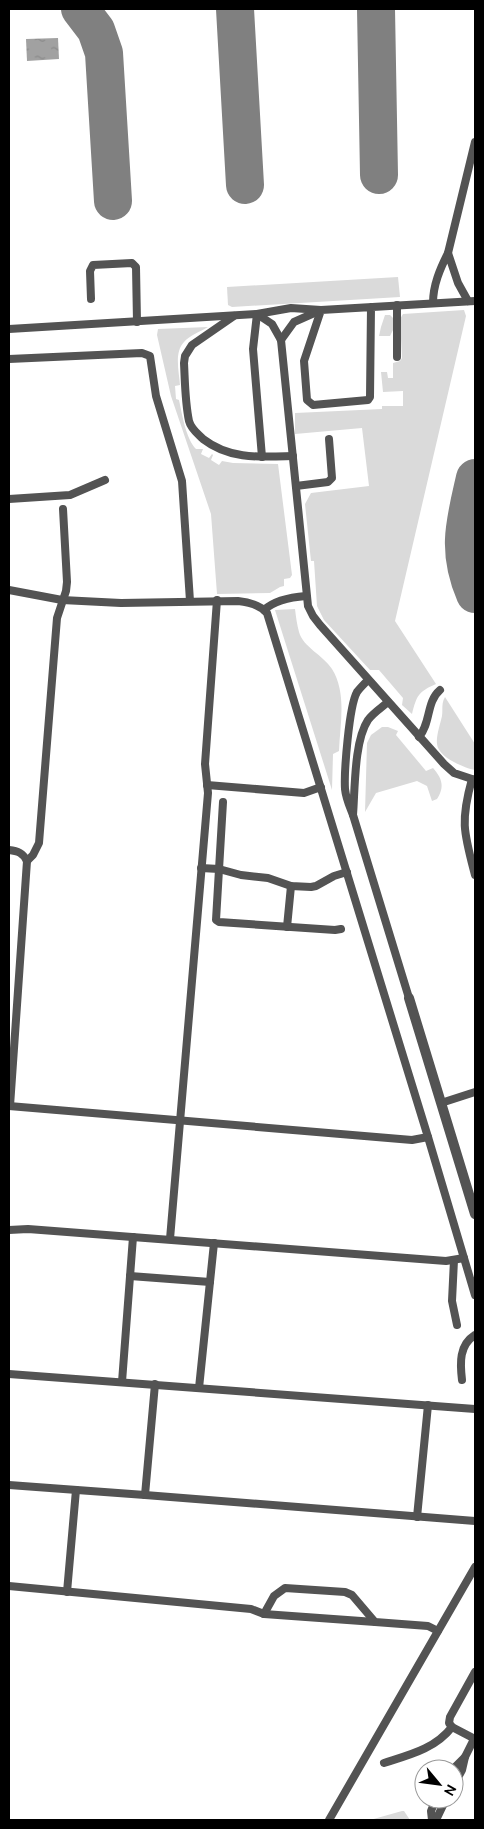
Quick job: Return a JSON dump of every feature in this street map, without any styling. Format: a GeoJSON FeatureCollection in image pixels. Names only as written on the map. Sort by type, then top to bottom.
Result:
{"type":"FeatureCollection","features":[{"type":"Feature","properties":{"kind":"street"},"geometry":{"type":"LineString","coordinates":[[409,998],[475,1214]]}},
{"type":"Feature","properties":{"kind":"lane"},"geometry":{"type":"LineString","coordinates":[[433,303],[436,280],[448,252],[475,142]]}},
{"type":"Feature","properties":{"kind":"lane"},"geometry":{"type":"LineString","coordinates":[[448,252],[458,283],[472,301]]}},
{"type":"Feature","properties":{"kind":"lane"},"geometry":{"type":"LineString","coordinates":[[91,299],[90,271],[93,265],[132,263],[136,267],[137,322]]}},
{"type":"Feature","properties":{"kind":"lane"},"geometry":{"type":"LineString","coordinates":[[9,329],[257,314],[291,308],[321,310],[472,301]]}},
{"type":"Feature","properties":{"kind":"lane"},"geometry":{"type":"LineString","coordinates":[[397,305],[397,357]]}},
{"type":"Feature","properties":{"kind":"lane"},"geometry":{"type":"LineString","coordinates":[[321,310],[304,361],[307,400],[312,405],[368,400],[370,397],[371,307]]}},
{"type":"Feature","properties":{"kind":"lane"},"geometry":{"type":"LineString","coordinates":[[282,340],[294,322],[321,310]]}},
{"type":"Feature","properties":{"kind":"lane"},"geometry":{"type":"LineString","coordinates":[[257,314],[272,324],[282,340],[308,606],[313,616],[368,680],[444,764],[454,773],[474,780],[463,816],[464,835],[475,875]]}},
{"type":"Feature","properties":{"kind":"lane"},"geometry":{"type":"LineString","coordinates":[[257,314],[253,349],[262,457]]}},
{"type":"Feature","properties":{"kind":"lane"},"geometry":{"type":"LineString","coordinates":[[235,315],[192,345],[184,356],[190,421],[198,435],[227,452],[239,456],[293,456]]}},
{"type":"Feature","properties":{"kind":"lane"},"geometry":{"type":"LineString","coordinates":[[9,359],[142,353],[150,356],[156,396],[182,481],[190,601]]}},
{"type":"Feature","properties":{"kind":"lane"},"geometry":{"type":"LineString","coordinates":[[296,486],[328,482],[332,478],[329,439]]}},
{"type":"Feature","properties":{"kind":"lane"},"geometry":{"type":"LineString","coordinates":[[9,499],[70,495],[105,480]]}},
{"type":"Feature","properties":{"kind":"lane"},"geometry":{"type":"LineString","coordinates":[[27,861],[33,855],[39,843],[57,618],[66,591],[63,509]]}},
{"type":"Feature","properties":{"kind":"lane"},"geometry":{"type":"LineString","coordinates":[[9,590],[62,600],[121,603],[217,600],[245,602],[264,610],[269,617],[475,1295]]}},
{"type":"Feature","properties":{"kind":"lane"},"geometry":{"type":"LineString","coordinates":[[264,610],[273,603],[306,596]]}},
{"type":"Feature","properties":{"kind":"lane"},"geometry":{"type":"LineString","coordinates":[[170,1239],[202,868],[207,785],[205,764],[217,600]]}},
{"type":"Feature","properties":{"kind":"lane"},"geometry":{"type":"LineString","coordinates":[[368,680],[357,693],[352,706],[349,721],[345,788],[409,998]]}},
{"type":"Feature","properties":{"kind":"lane"},"geometry":{"type":"LineString","coordinates":[[419,737],[427,724],[431,704],[440,690]]}},
{"type":"Feature","properties":{"kind":"lane"},"geometry":{"type":"LineString","coordinates":[[353,816],[358,746],[362,732],[368,721],[388,702]]}},
{"type":"Feature","properties":{"kind":"lane"},"geometry":{"type":"LineString","coordinates":[[207,785],[304,793],[321,787]]}},
{"type":"Feature","properties":{"kind":"lane"},"geometry":{"type":"LineString","coordinates":[[223,802],[216,920],[219,922],[287,927],[341,929]]}},
{"type":"Feature","properties":{"kind":"lane"},"geometry":{"type":"LineString","coordinates":[[9,850],[19,852],[27,861],[9,1106],[412,1140],[428,1137]]}},
{"type":"Feature","properties":{"kind":"lane"},"geometry":{"type":"LineString","coordinates":[[202,868],[218,869],[274,880],[291,886],[316,886],[332,876],[347,872]]}},
{"type":"Feature","properties":{"kind":"lane"},"geometry":{"type":"LineString","coordinates":[[287,927],[291,886]]}},
{"type":"Feature","properties":{"kind":"lane"},"geometry":{"type":"LineString","coordinates":[[441,1103],[475,1092]]}},
{"type":"Feature","properties":{"kind":"lane"},"geometry":{"type":"LineString","coordinates":[[9,1230],[28,1229],[454,1260],[464,1258]]}},
{"type":"Feature","properties":{"kind":"lane"},"geometry":{"type":"LineString","coordinates":[[122,1382],[133,1237]]}},
{"type":"Feature","properties":{"kind":"lane"},"geometry":{"type":"LineString","coordinates":[[199,1388],[214,1243]]}},
{"type":"Feature","properties":{"kind":"lane"},"geometry":{"type":"LineString","coordinates":[[454,1260],[452,1301],[457,1325]]}},
{"type":"Feature","properties":{"kind":"lane"},"geometry":{"type":"LineString","coordinates":[[130,1276],[210,1282]]}},
{"type":"Feature","properties":{"kind":"lane"},"geometry":{"type":"LineString","coordinates":[[462,1380],[460,1362],[463,1349],[469,1339],[475,1336]]}},
{"type":"Feature","properties":{"kind":"lane"},"geometry":{"type":"LineString","coordinates":[[9,1374],[475,1409]]}},
{"type":"Feature","properties":{"kind":"lane"},"geometry":{"type":"LineString","coordinates":[[145,1494],[155,1384]]}},
{"type":"Feature","properties":{"kind":"lane"},"geometry":{"type":"LineString","coordinates":[[417,1516],[428,1406]]}},
{"type":"Feature","properties":{"kind":"lane"},"geometry":{"type":"LineString","coordinates":[[9,1485],[145,1494],[475,1522]]}},
{"type":"Feature","properties":{"kind":"lane"},"geometry":{"type":"LineString","coordinates":[[67,1592],[76,1490]]}},
{"type":"Feature","properties":{"kind":"lane"},"geometry":{"type":"LineString","coordinates":[[329,1820],[475,1567]]}},
{"type":"Feature","properties":{"kind":"lane"},"geometry":{"type":"LineString","coordinates":[[9,1586],[251,1609],[264,1614],[428,1626],[438,1631]]}},
{"type":"Feature","properties":{"kind":"lane"},"geometry":{"type":"LineString","coordinates":[[264,1614],[274,1596],[285,1588],[345,1592],[352,1595],[375,1622]]}},
{"type":"Feature","properties":{"kind":"lane"},"geometry":{"type":"LineString","coordinates":[[464,1761],[475,1739],[452,1727],[449,1723],[450,1717],[475,1672]]}},
{"type":"Feature","properties":{"kind":"lane"},"geometry":{"type":"LineString","coordinates":[[384,1763],[435,1744],[452,1727]]}},
{"type":"Feature","properties":{"kind":"lane"},"geometry":{"type":"LineString","coordinates":[[434,1820],[440,1809]]}},
{"type":"Feature","properties":{"kind":"shaded area"},"geometry":{"type":"Polygon","coordinates":[[[398,277],[400,297],[232,307],[228,305],[227,287],[398,277]]]}},
{"type":"Feature","properties":{"kind":"shaded area"},"geometry":{"type":"Polygon","coordinates":[[[464,310],[466,316],[395,621],[436,684],[425,689],[419,695],[412,714],[402,705],[403,698],[379,670],[370,670],[324,620],[317,606],[314,561],[311,561],[305,504],[311,493],[369,486],[362,428],[295,434],[295,413],[382,409],[382,406],[403,406],[403,391],[383,392],[381,372],[387,372],[388,378],[393,378],[393,363],[400,361],[402,358],[400,319],[403,314],[464,310]]]}},
{"type":"Feature","properties":{"kind":"shaded area"},"geometry":{"type":"Polygon","coordinates":[[[385,315],[390,315],[393,318],[393,330],[390,336],[379,336],[381,327],[385,315]]]}},
{"type":"Feature","properties":{"kind":"shaded area"},"geometry":{"type":"Polygon","coordinates":[[[208,327],[189,337],[181,346],[178,357],[180,385],[175,386],[176,399],[179,400],[185,426],[193,445],[196,449],[203,449],[201,454],[209,458],[212,454],[211,460],[219,465],[222,461],[278,464],[292,575],[290,578],[284,579],[284,586],[270,593],[217,594],[211,514],[171,396],[157,335],[158,329],[208,327]]]}},
{"type":"Feature","properties":{"kind":"shaded area"},"geometry":{"type":"Polygon","coordinates":[[[295,609],[301,637],[332,669],[340,688],[342,709],[339,751],[333,754],[332,790],[275,610],[295,609]]]}},
{"type":"Feature","properties":{"kind":"shaded area"},"geometry":{"type":"Polygon","coordinates":[[[445,697],[475,744],[475,770],[452,761],[438,749],[437,738],[445,697]]]}},
{"type":"Feature","properties":{"kind":"shaded area"},"geometry":{"type":"Polygon","coordinates":[[[382,727],[398,731],[396,735],[426,771],[433,768],[440,779],[442,787],[437,799],[432,801],[427,786],[417,781],[376,793],[365,812],[367,743],[371,735],[382,727]]]}},
{"type":"Feature","properties":{"kind":"shaded area"},"geometry":{"type":"Polygon","coordinates":[[[402,1811],[410,1820],[370,1820],[402,1811]]]}},
{"type":"Feature","properties":{"kind":"water"},"geometry":{"type":"Polygon","coordinates":[[[58,38],[59,59],[27,61],[26,39],[58,38]]]}},
{"type":"Feature","properties":{"kind":"taxiway"},"geometry":{"type":"LineString","coordinates":[[80,9],[96,30],[104,53],[113,201]]}},
{"type":"Feature","properties":{"kind":"taxiway"},"geometry":{"type":"LineString","coordinates":[[235,9],[245,185]]}},
{"type":"Feature","properties":{"kind":"taxiway"},"geometry":{"type":"LineString","coordinates":[[376,9],[379,175]]}},
{"type":"Feature","properties":{"kind":"taxiway"},"geometry":{"type":"LineString","coordinates":[[475,478],[464,536],[466,564],[475,594]]}}]}
